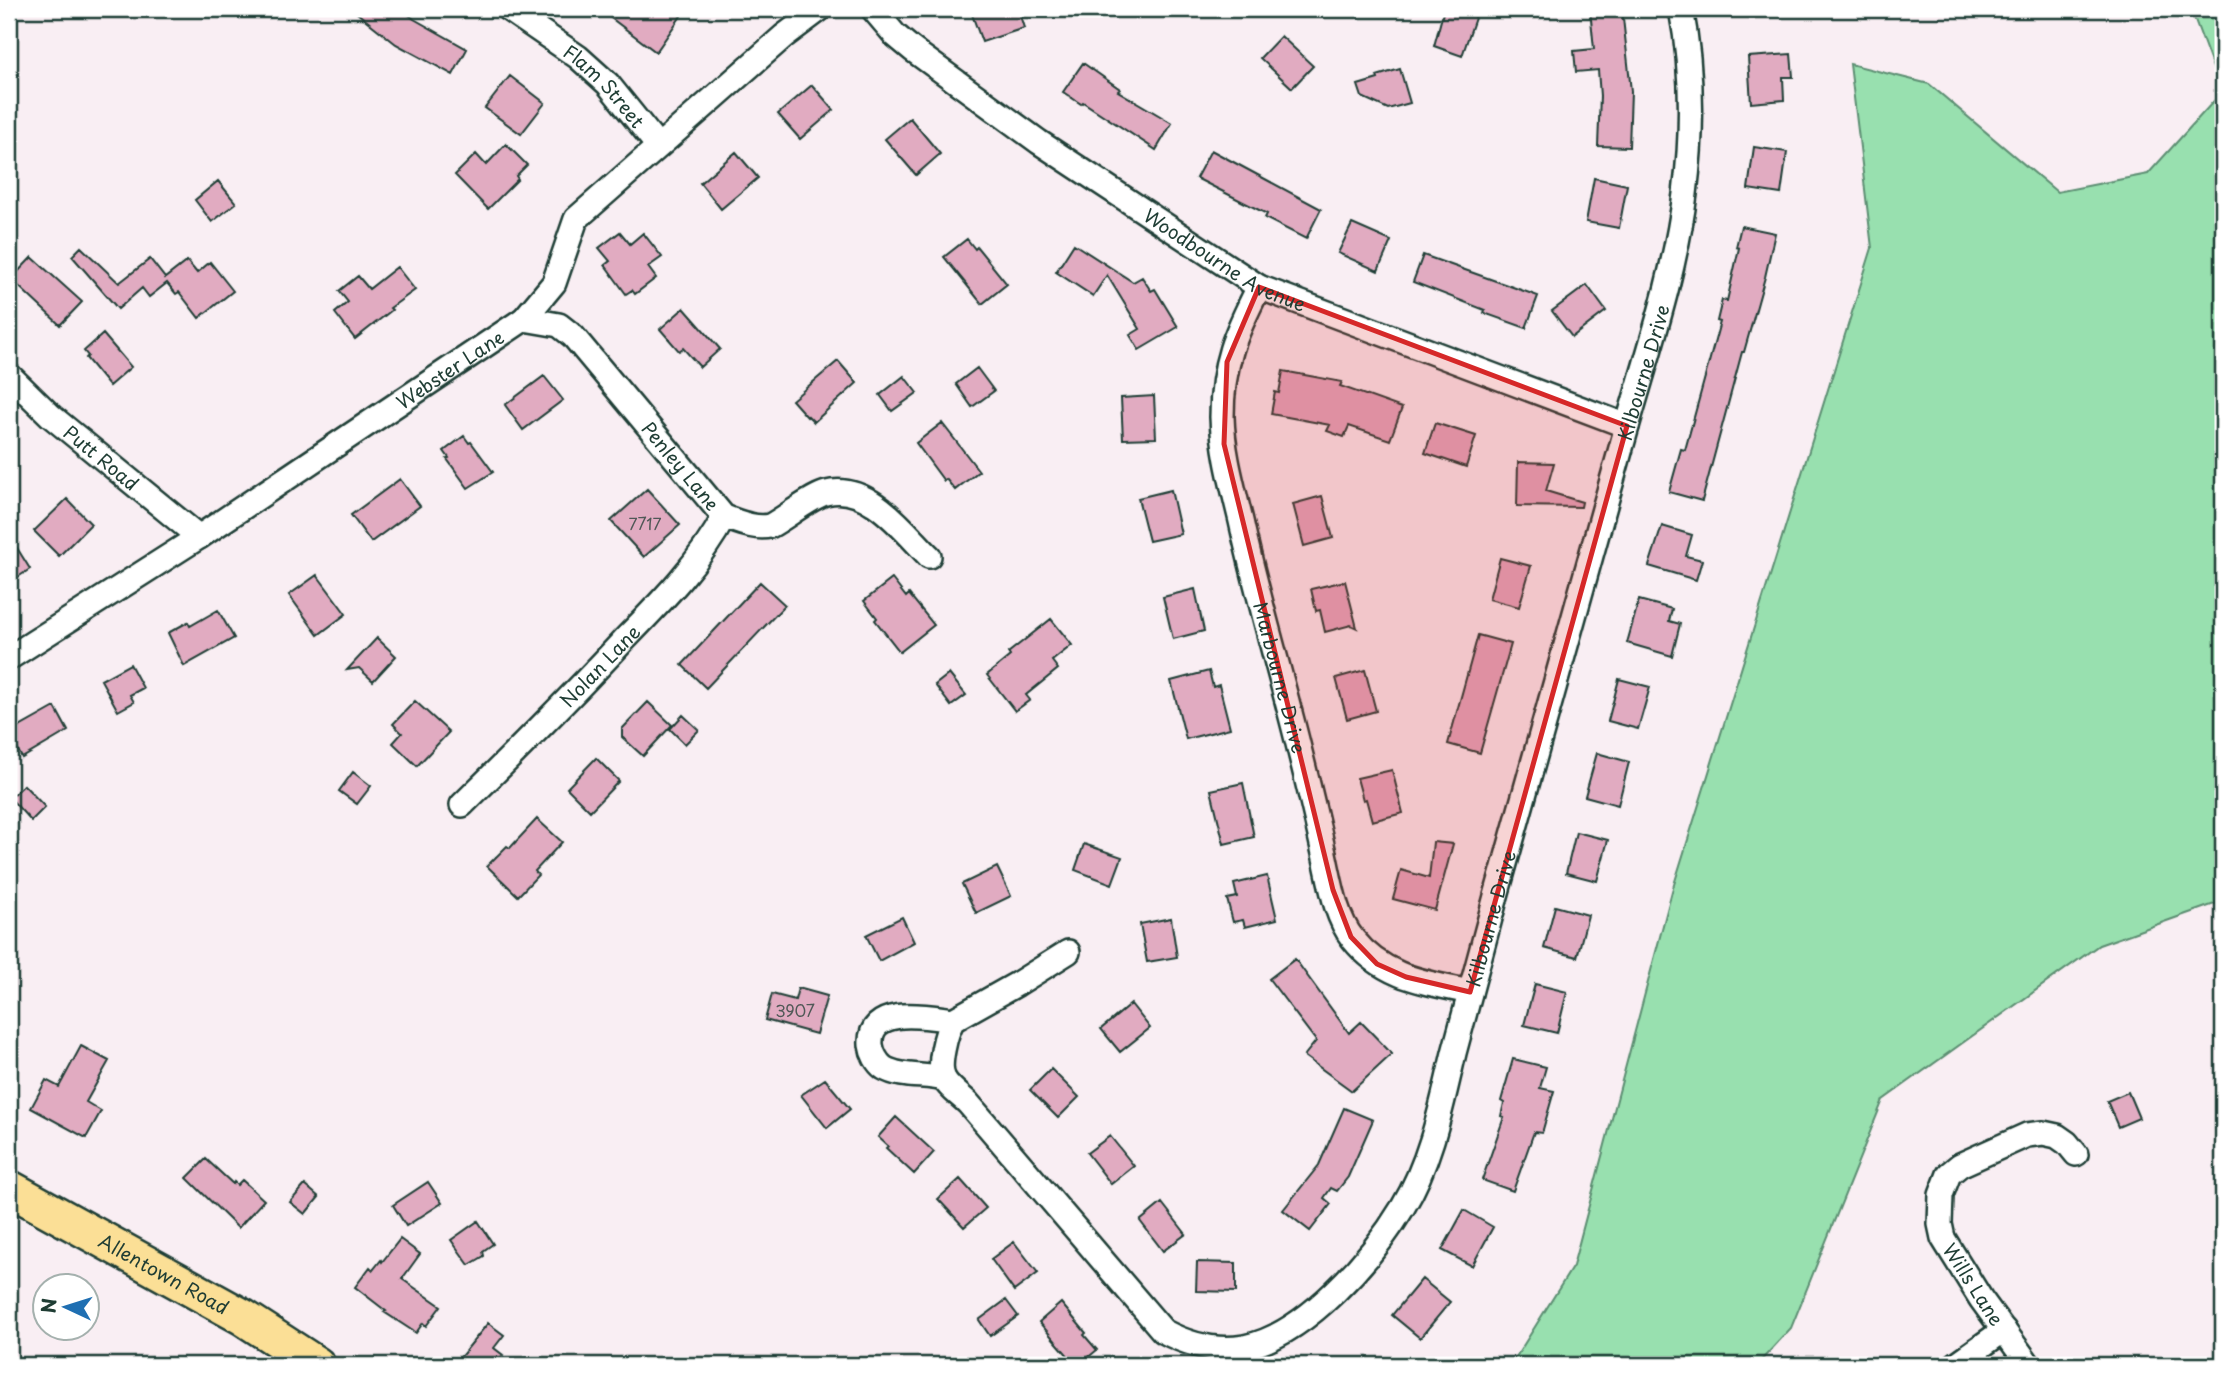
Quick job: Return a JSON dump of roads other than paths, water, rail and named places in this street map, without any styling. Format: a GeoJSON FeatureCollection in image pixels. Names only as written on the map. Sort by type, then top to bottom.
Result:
{"type":"FeatureCollection","features":[{"type":"Feature","properties":{"kind":"main road","name":"Allentown Road"},"geometry":{"type":"LineString","coordinates":[[9,1188],[243,1317],[317,1365]]}},
{"type":"Feature","properties":{"kind":"street","name":"Flam Street"},"geometry":{"type":"LineString","coordinates":[[508,9],[578,57],[608,83],[659,146]]}},
{"type":"Feature","properties":{"kind":"street","name":"Webster Lane"},"geometry":{"type":"LineString","coordinates":[[9,659],[199,537],[524,319],[554,283],[576,219],[784,36],[820,9]]}},
{"type":"Feature","properties":{"kind":"street","name":"Woodbourne Avenue"},"geometry":{"type":"LineString","coordinates":[[873,9],[895,36],[912,50],[1039,142],[1258,287],[1627,426]]}},
{"type":"Feature","properties":{"kind":"street","name":"Kilbourne Drive"},"geometry":{"type":"LineString","coordinates":[[944,1079],[968,1103],[1163,1331],[1183,1342],[1202,1347],[1243,1347],[1263,1342],[1281,1333],[1353,1275],[1380,1242],[1406,1202],[1428,1150],[1627,426],[1670,282],[1685,192],[1690,136],[1691,86],[1688,46],[1681,9]]}},
{"type":"Feature","properties":{"kind":"street","name":"Marbourne Drive"},"geometry":{"type":"LineString","coordinates":[[1258,287],[1235,336],[1227,362],[1223,388],[1224,444],[1253,579],[1342,920],[1351,937],[1377,964],[1406,977],[1470,992]]}},
{"type":"Feature","properties":{"kind":"street","name":"Penley Lane"},"geometry":{"type":"LineString","coordinates":[[524,319],[559,325],[573,336],[724,517],[761,528],[770,526],[824,493],[852,494],[868,500],[888,516],[929,556]]}},
{"type":"Feature","properties":{"kind":"street","name":"Putt Road"},"geometry":{"type":"LineString","coordinates":[[9,375],[51,416],[199,537]]}},
{"type":"Feature","properties":{"kind":"street","name":"Nolan Lane"},"geometry":{"type":"LineString","coordinates":[[463,805],[645,618],[706,548],[724,517]]}},
{"type":"Feature","properties":{"kind":"street"},"geometry":{"type":"LineString","coordinates":[[953,1020],[904,1016],[886,1018],[872,1033],[875,1058],[883,1067],[896,1072],[944,1079],[942,1060],[948,1028],[953,1020],[1068,952]]}},
{"type":"Feature","properties":{"kind":"street","name":"Wills Lane"},"geometry":{"type":"LineString","coordinates":[[2029,1365],[1981,1299],[1943,1238],[1940,1209],[1943,1185],[1949,1174],[1960,1165],[2027,1135],[2043,1133],[2057,1136],[2076,1154]]}},
{"type":"Feature","properties":{"kind":"street"},"geometry":{"type":"LineString","coordinates":[[1955,1365],[2004,1331]]}}]}
